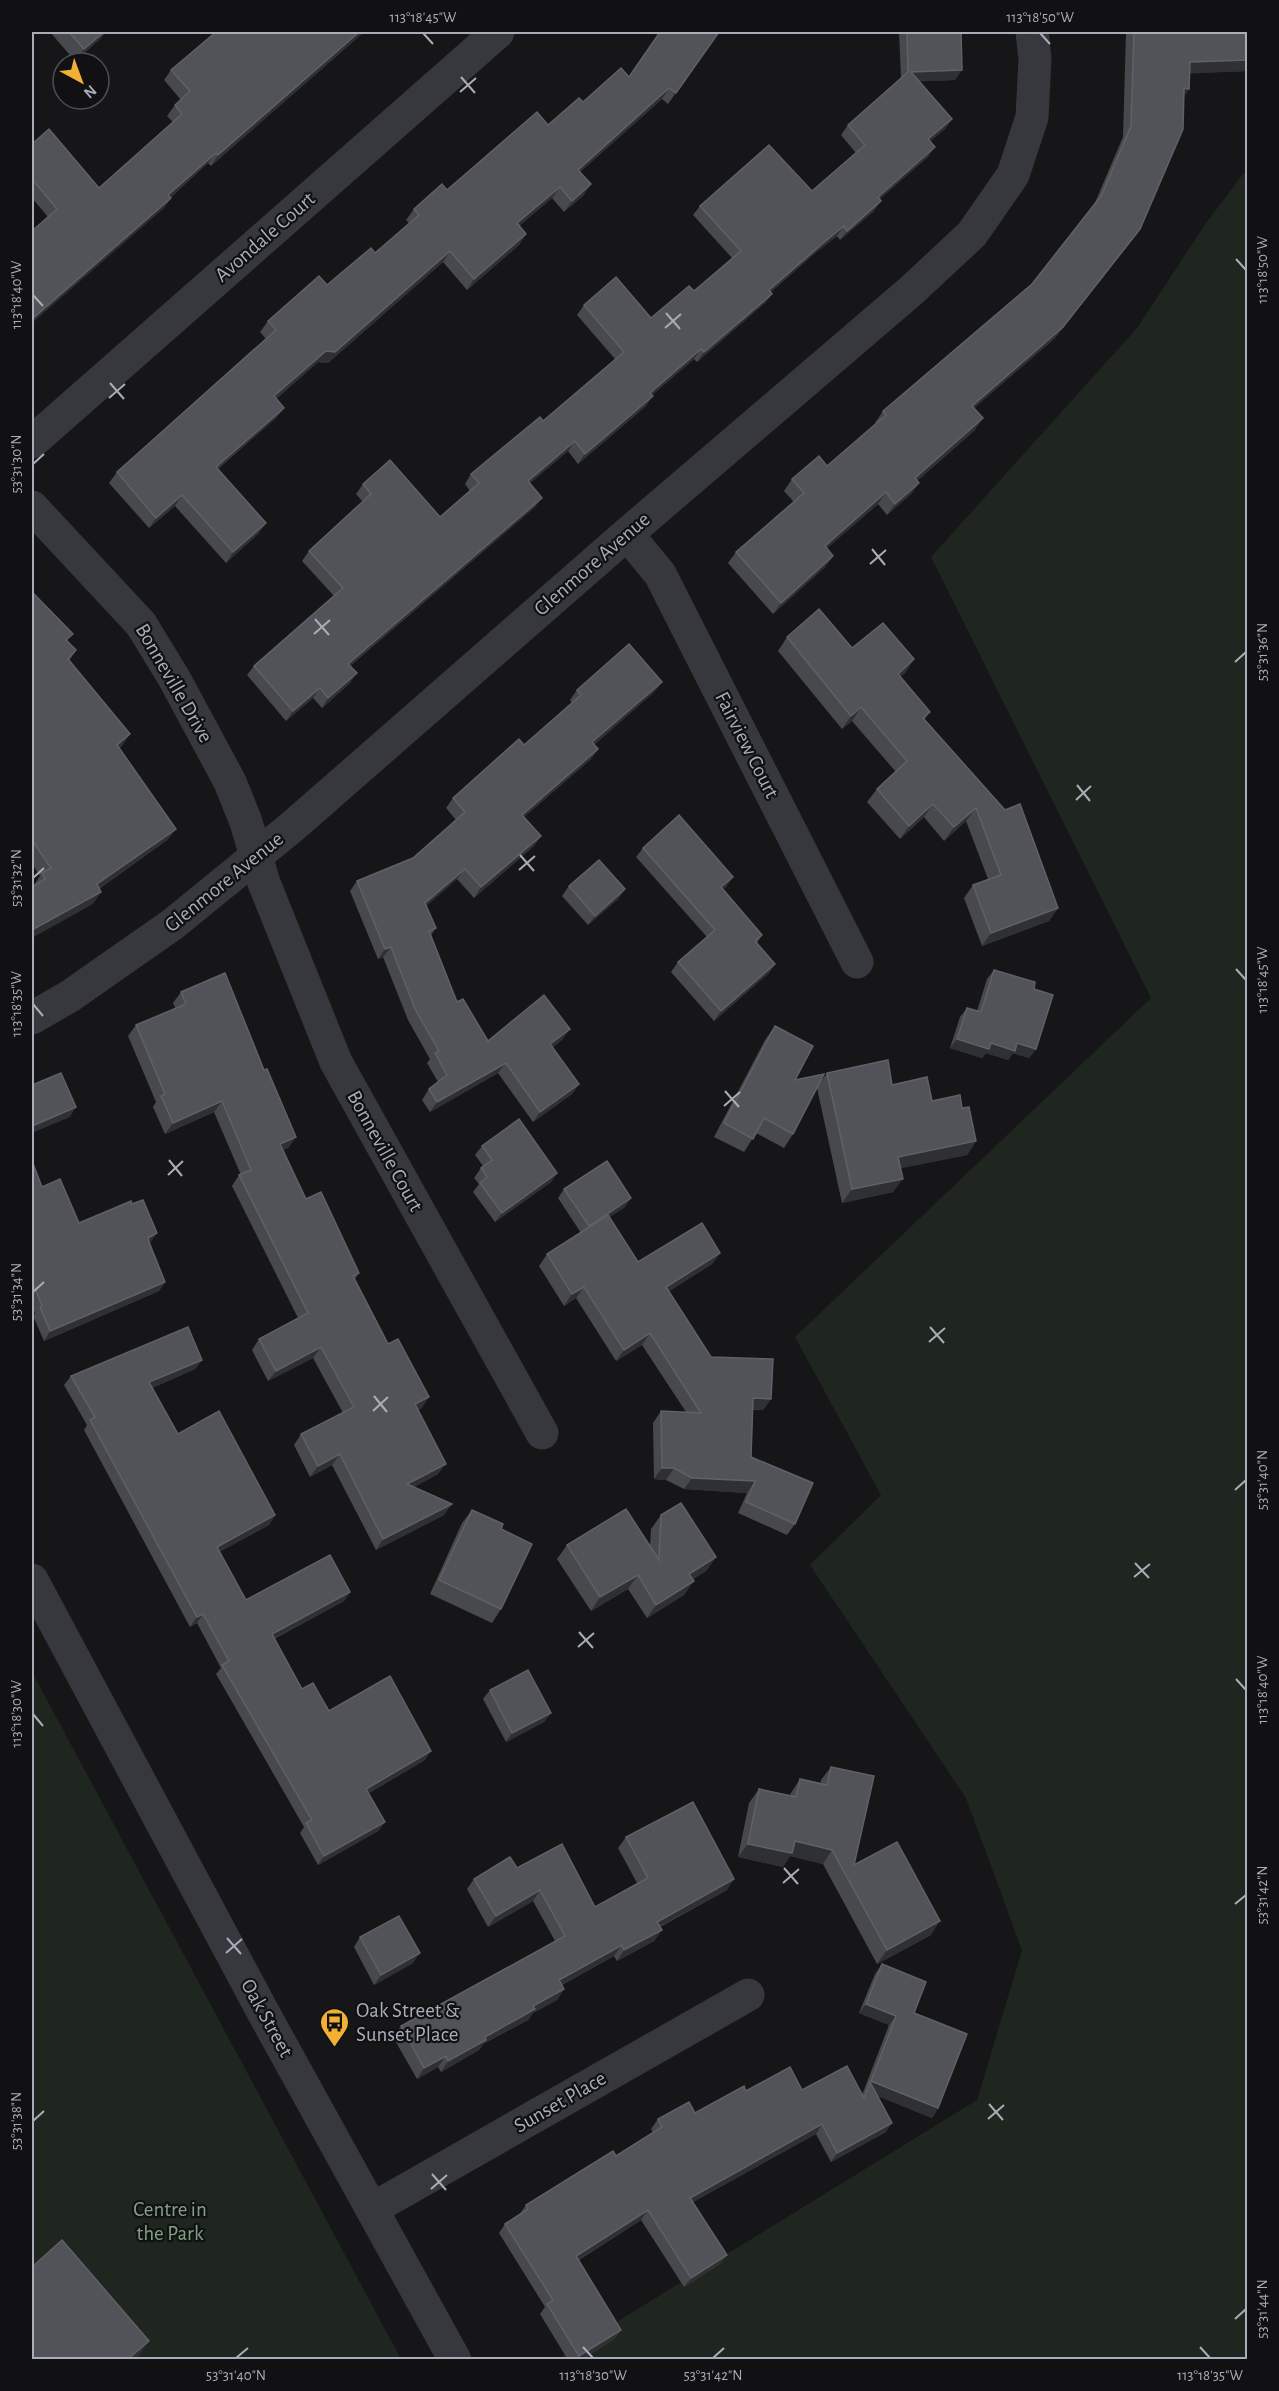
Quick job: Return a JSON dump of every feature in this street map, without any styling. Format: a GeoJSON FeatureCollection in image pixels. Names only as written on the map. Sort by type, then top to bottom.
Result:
{"type":"FeatureCollection","features":[{"type":"Feature","properties":{"kind":"street","name":"Avondale Court"},"geometry":{"type":"LineString","coordinates":[[32,442],[498,32]]}},
{"type":"Feature","properties":{"kind":"street","name":"Glenmore Avenue"},"geometry":{"type":"LineString","coordinates":[[32,1018],[70,996],[173,924],[257,856],[912,290],[972,234],[1013,175],[1032,117],[1035,58],[1032,32]]}},
{"type":"Feature","properties":{"kind":"street","name":"Bonneville Drive"},"geometry":{"type":"LineString","coordinates":[[32,507],[141,624],[174,678],[230,782],[257,856]]}},
{"type":"Feature","properties":{"kind":"street","name":"Fairview Court"},"geometry":{"type":"LineString","coordinates":[[627,534],[660,574],[857,962]]}},
{"type":"Feature","properties":{"kind":"street","name":"Bonneville Court"},"geometry":{"type":"LineString","coordinates":[[257,856],[264,883],[336,1062],[542,1433]]}},
{"type":"Feature","properties":{"kind":"street","name":"Oak Street"},"geometry":{"type":"LineString","coordinates":[[32,1580],[263,2012],[455,2360]]}},
{"type":"Feature","properties":{"kind":"street","name":"Sunset Place"},"geometry":{"type":"LineString","coordinates":[[372,2209],[748,1995]]}},
{"type":"Feature","properties":{"kind":"green space"},"geometry":{"type":"Polygon","coordinates":[[[1247,169],[1247,2359],[555,2360],[977,2100],[1022,1950],[966,1798],[810,1565],[881,1495],[795,1337],[1151,998],[931,557],[1137,328],[1206,223],[1247,169]]]}},
{"type":"Feature","properties":{"kind":"green space","name":"Centre in the Park"},"geometry":{"type":"Polygon","coordinates":[[[32,1672],[401,2359],[32,2359],[32,1672]]]}},
{"type":"Feature","properties":{"kind":"building"},"geometry":{"type":"Polygon","coordinates":[[[69,32],[104,32],[84,49],[69,32]]]}},
{"type":"Feature","properties":{"kind":"building"},"geometry":{"type":"Polygon","coordinates":[[[216,32],[359,32],[218,155],[216,153],[168,195],[171,198],[32,319],[32,231],[57,209],[32,179],[32,144],[49,129],[99,188],[182,114],[175,105],[190,91],[171,70],[216,32]]]}},
{"type":"Feature","properties":{"kind":"building"},"geometry":{"type":"Polygon","coordinates":[[[660,32],[719,32],[676,93],[669,88],[578,170],[591,184],[572,201],[560,187],[517,223],[526,234],[474,279],[450,251],[335,352],[326,351],[274,396],[284,408],[216,467],[266,523],[233,552],[182,495],[156,518],[117,472],[276,330],[268,321],[319,276],[327,285],[371,248],[375,253],[419,215],[414,209],[442,184],[447,190],[537,112],[548,125],[579,98],[583,102],[621,68],[629,77],[660,32]]]}},
{"type":"Feature","properties":{"kind":"building"},"geometry":{"type":"Polygon","coordinates":[[[907,32],[961,32],[962,70],[911,72],[952,119],[928,139],[935,147],[878,197],[881,201],[847,231],[844,226],[822,244],[769,290],[772,294],[704,352],[701,349],[650,393],[653,396],[585,454],[575,441],[528,481],[542,498],[348,664],[357,673],[328,698],[320,688],[293,711],[254,666],[343,588],[309,551],[371,494],[363,484],[390,460],[440,517],[479,483],[471,474],[540,417],[543,421],[624,352],[584,305],[616,277],[651,318],[689,286],[694,291],[741,251],[700,206],[769,145],[812,191],[865,145],[848,125],[908,72],[907,32]]]}},
{"type":"Feature","properties":{"kind":"building"},"geometry":{"type":"Polygon","coordinates":[[[1134,32],[1248,32],[1248,60],[1190,62],[1189,89],[1184,88],[1183,129],[1140,229],[1063,327],[972,406],[983,418],[915,478],[919,483],[895,504],[886,492],[825,546],[833,556],[781,603],[736,552],[804,493],[792,479],[819,456],[827,466],[886,415],[883,411],[1032,284],[1101,196],[1131,126],[1134,32]]]}},
{"type":"Feature","properties":{"kind":"building"},"geometry":{"type":"Polygon","coordinates":[[[33,593],[73,634],[66,640],[76,650],[68,659],[130,734],[117,745],[176,829],[97,884],[101,892],[32,930],[32,887],[45,879],[42,873],[51,868],[32,840],[33,593]]]}},
{"type":"Feature","properties":{"kind":"building"},"geometry":{"type":"Polygon","coordinates":[[[819,609],[852,648],[883,623],[914,659],[898,674],[930,712],[923,718],[1005,810],[1020,804],[1058,908],[991,933],[973,885],[1001,875],[976,808],[954,827],[933,804],[909,826],[877,789],[907,761],[861,707],[851,716],[787,637],[819,609]]]}},
{"type":"Feature","properties":{"kind":"building"},"geometry":{"type":"Polygon","coordinates":[[[629,644],[662,682],[592,742],[598,749],[522,815],[541,836],[481,887],[465,869],[425,903],[436,928],[429,931],[457,1002],[463,999],[488,1041],[544,995],[570,1029],[550,1044],[579,1084],[540,1112],[506,1063],[437,1102],[429,1089],[447,1075],[435,1053],[439,1051],[415,1009],[391,947],[385,949],[357,881],[413,858],[465,812],[453,798],[519,739],[524,745],[581,695],[577,690],[629,644]]]}},
{"type":"Feature","properties":{"kind":"building"},"geometry":{"type":"Polygon","coordinates":[[[679,815],[733,877],[721,887],[762,935],[755,941],[775,964],[721,1011],[678,962],[715,930],[643,848],[679,815]]]}},
{"type":"Feature","properties":{"kind":"building"},"geometry":{"type":"Polygon","coordinates":[[[599,860],[625,889],[595,916],[569,886],[599,860]]]}},
{"type":"Feature","properties":{"kind":"building"},"geometry":{"type":"Polygon","coordinates":[[[994,970],[1035,982],[1034,989],[1053,995],[1036,1049],[1017,1043],[1015,1051],[991,1043],[989,1049],[957,1039],[967,1008],[981,1012],[994,970]]]}},
{"type":"Feature","properties":{"kind":"building"},"geometry":{"type":"Polygon","coordinates":[[[225,973],[264,1070],[267,1069],[296,1137],[280,1144],[306,1199],[321,1192],[359,1273],[353,1276],[388,1344],[398,1339],[429,1397],[415,1404],[446,1464],[407,1484],[452,1504],[383,1539],[340,1454],[318,1466],[301,1434],[354,1407],[321,1347],[276,1371],[259,1339],[308,1313],[239,1175],[251,1170],[222,1101],[173,1123],[161,1096],[165,1094],[136,1025],[186,1004],[181,992],[225,973]]]}},
{"type":"Feature","properties":{"kind":"building"},"geometry":{"type":"Polygon","coordinates":[[[775,1026],[813,1046],[795,1080],[824,1074],[793,1134],[764,1118],[753,1139],[724,1123],[775,1026]]]}},
{"type":"Feature","properties":{"kind":"building"},"geometry":{"type":"Polygon","coordinates":[[[888,1060],[892,1085],[927,1077],[932,1101],[960,1095],[962,1108],[969,1107],[976,1141],[898,1157],[903,1179],[852,1189],[827,1073],[888,1060]]]}},
{"type":"Feature","properties":{"kind":"building"},"geometry":{"type":"Polygon","coordinates":[[[61,1073],[76,1107],[32,1126],[32,1085],[61,1073]]]}},
{"type":"Feature","properties":{"kind":"building"},"geometry":{"type":"Polygon","coordinates":[[[519,1119],[557,1173],[502,1213],[480,1183],[487,1177],[481,1168],[492,1160],[482,1146],[519,1119]]]}},
{"type":"Feature","properties":{"kind":"building"},"geometry":{"type":"Polygon","coordinates":[[[32,1161],[42,1187],[60,1179],[79,1223],[131,1201],[132,1204],[143,1200],[157,1233],[148,1238],[149,1242],[165,1282],[50,1331],[32,1280],[32,1161]]]}},
{"type":"Feature","properties":{"kind":"building"},"geometry":{"type":"Polygon","coordinates":[[[607,1161],[631,1198],[589,1226],[564,1189],[607,1161]]]}},
{"type":"Feature","properties":{"kind":"building"},"geometry":{"type":"Polygon","coordinates":[[[608,1215],[638,1262],[702,1223],[720,1253],[666,1287],[711,1357],[773,1359],[771,1399],[753,1398],[751,1457],[813,1483],[795,1524],[746,1502],[755,1481],[692,1478],[674,1468],[662,1468],[661,1411],[701,1413],[650,1333],[624,1350],[584,1287],[572,1294],[547,1254],[608,1215]]]}},
{"type":"Feature","properties":{"kind":"building"},"geometry":{"type":"Polygon","coordinates":[[[188,1327],[202,1360],[149,1382],[178,1434],[219,1411],[275,1515],[217,1547],[246,1600],[330,1555],[350,1592],[272,1634],[302,1689],[313,1683],[329,1711],[390,1676],[431,1751],[366,1789],[385,1822],[324,1856],[306,1823],[312,1820],[222,1665],[229,1661],[203,1614],[197,1617],[90,1420],[95,1417],[71,1376],[188,1327]]]}},
{"type":"Feature","properties":{"kind":"building"},"geometry":{"type":"Polygon","coordinates":[[[681,1503],[716,1557],[689,1574],[694,1581],[656,1605],[638,1575],[600,1597],[567,1545],[626,1509],[659,1560],[661,1515],[681,1503]]]}},
{"type":"Feature","properties":{"kind":"building"},"geometry":{"type":"Polygon","coordinates":[[[472,1510],[503,1524],[501,1529],[532,1544],[501,1609],[439,1580],[472,1510]]]}},
{"type":"Feature","properties":{"kind":"building"},"geometry":{"type":"Polygon","coordinates":[[[528,1670],[551,1713],[512,1733],[490,1690],[528,1670]]]}},
{"type":"Feature","properties":{"kind":"building"},"geometry":{"type":"Polygon","coordinates":[[[831,1767],[874,1776],[854,1865],[897,1842],[940,1921],[887,1950],[832,1850],[795,1841],[792,1853],[748,1844],[759,1789],[796,1797],[800,1779],[827,1785],[831,1767]]]}},
{"type":"Feature","properties":{"kind":"building"},"geometry":{"type":"Polygon","coordinates":[[[693,1802],[734,1879],[657,1922],[662,1930],[624,1950],[622,1945],[559,1980],[564,1989],[533,2006],[535,2009],[485,2037],[486,2040],[448,2061],[446,2056],[424,2068],[401,2026],[565,1936],[540,1890],[496,1916],[474,1879],[510,1857],[517,1868],[562,1844],[595,1907],[648,1878],[626,1837],[693,1802]]]}},
{"type":"Feature","properties":{"kind":"building"},"geometry":{"type":"Polygon","coordinates":[[[399,1916],[420,1953],[381,1975],[360,1937],[399,1916]]]}},
{"type":"Feature","properties":{"kind":"building"},"geometry":{"type":"Polygon","coordinates":[[[882,1964],[926,1982],[914,2013],[967,2034],[938,2108],[871,2081],[896,2016],[866,2004],[882,1964]]]}},
{"type":"Feature","properties":{"kind":"building"},"geometry":{"type":"Polygon","coordinates":[[[847,2066],[864,2098],[870,2082],[892,2123],[837,2153],[822,2124],[690,2198],[727,2255],[691,2278],[648,2210],[576,2256],[621,2330],[579,2356],[547,2304],[553,2300],[505,2224],[528,2209],[526,2205],[613,2151],[616,2156],[662,2127],[658,2119],[689,2102],[695,2113],[744,2086],[746,2091],[790,2067],[802,2090],[847,2066]]]}},
{"type":"Feature","properties":{"kind":"building"},"geometry":{"type":"Polygon","coordinates":[[[62,2240],[149,2341],[127,2360],[32,2360],[32,2267],[62,2240]]]}},
{"type":"Feature","properties":{"kind":"place","name":"Oak Street & Sunset Place"},"geometry":{"type":"Point","coordinates":[335,2048]}}]}
